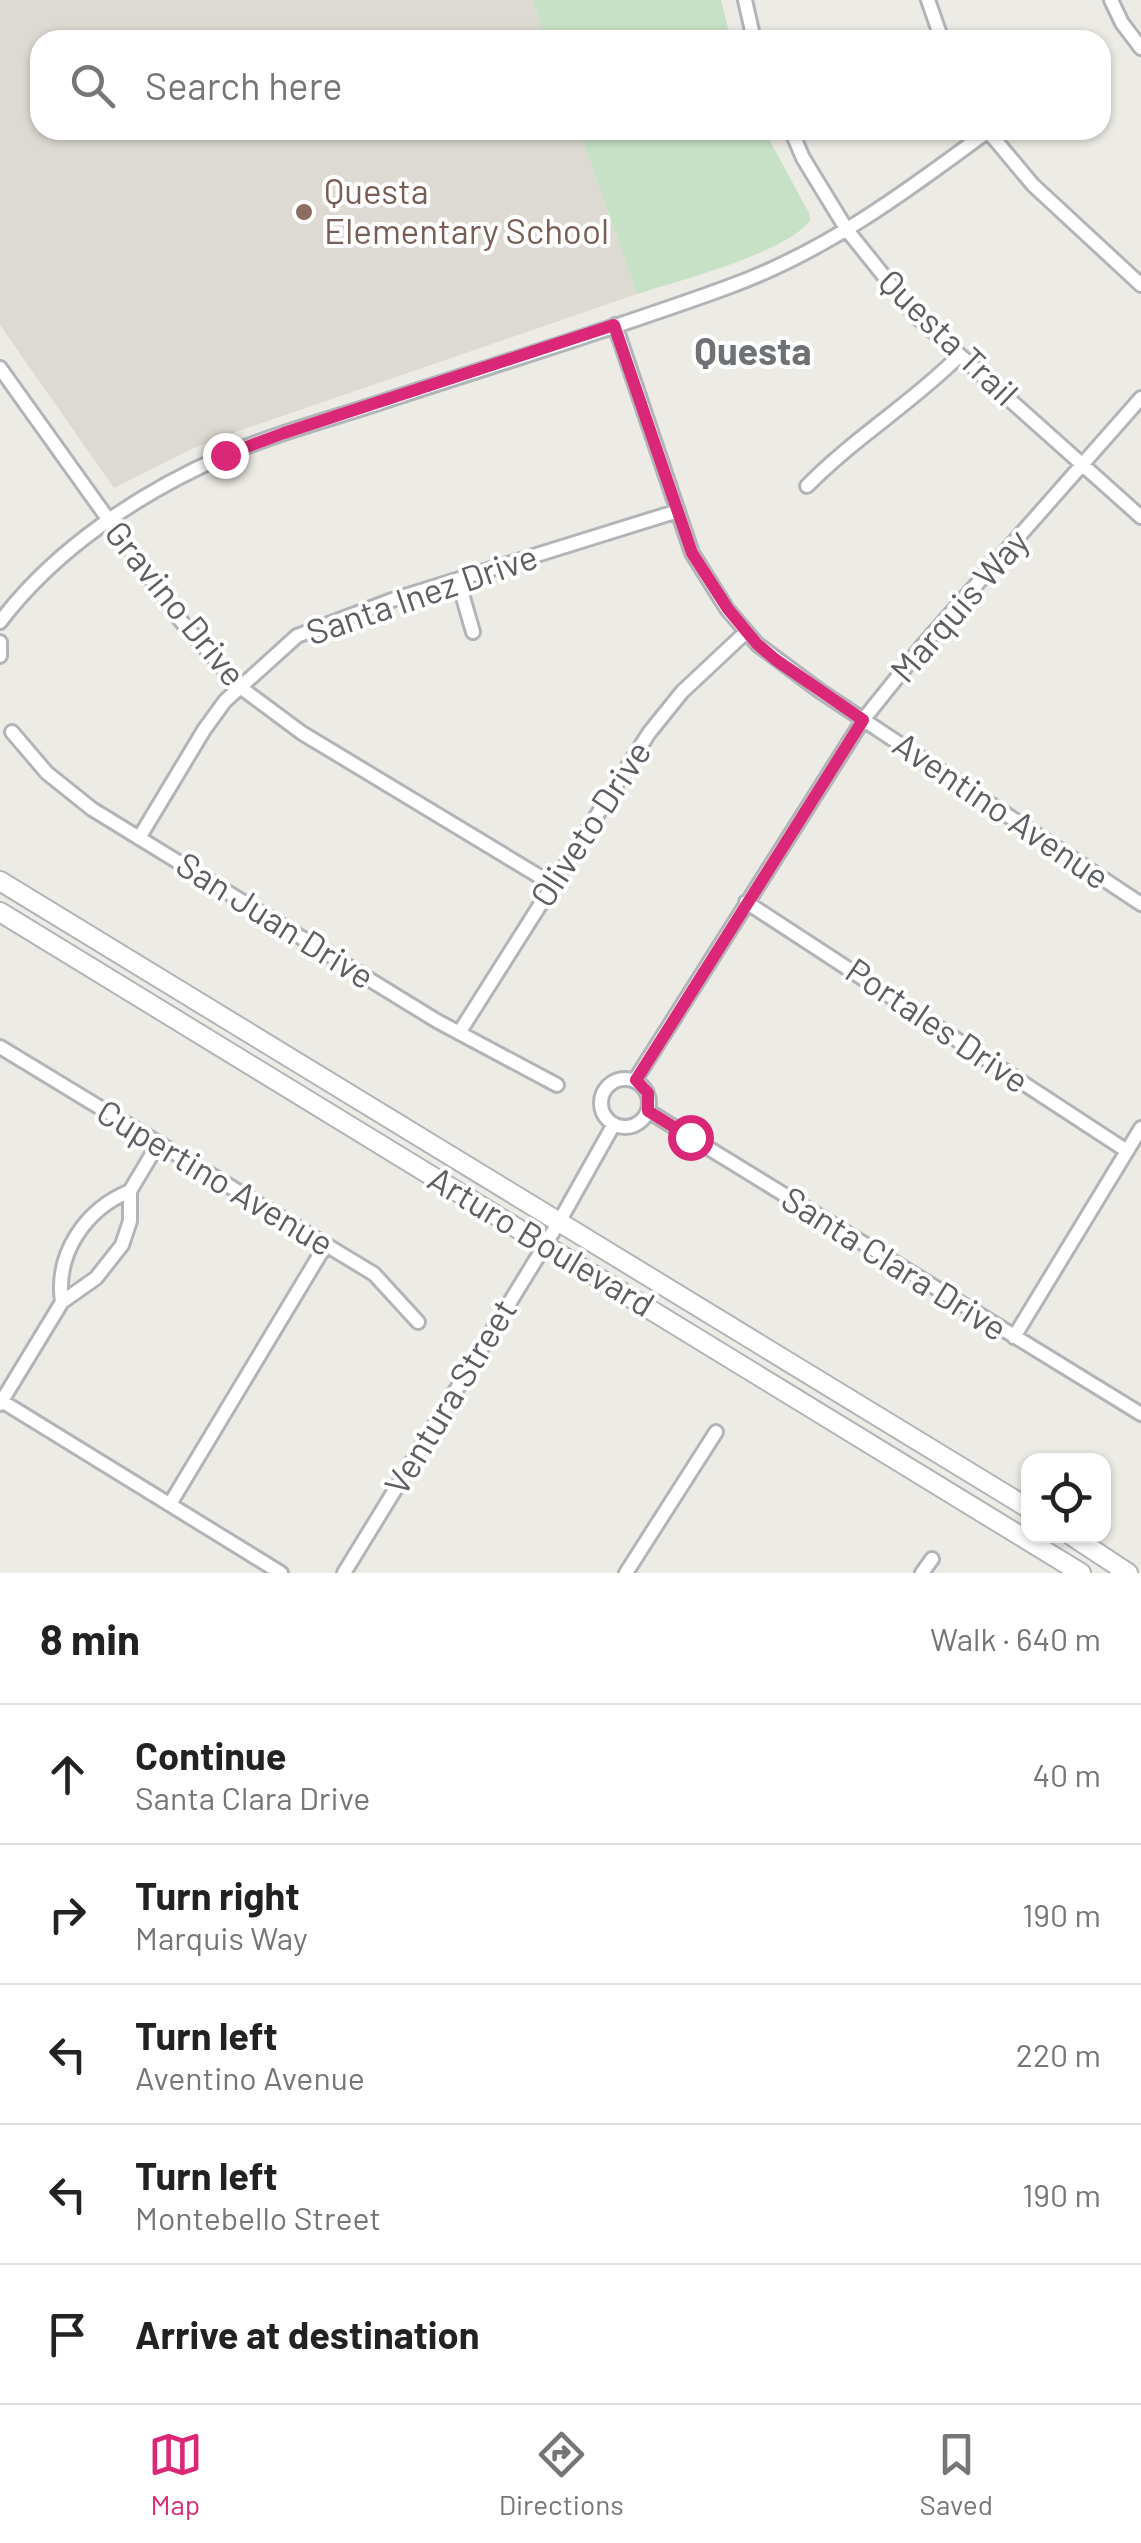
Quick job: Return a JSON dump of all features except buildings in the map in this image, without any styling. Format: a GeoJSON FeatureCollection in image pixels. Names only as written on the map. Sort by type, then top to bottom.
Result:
{"type":"FeatureCollection","features":[{"type":"Feature","properties":{"kind":"street"},"geometry":{"type":"LineString","coordinates":[[745,0],[752,30]]}},
{"type":"Feature","properties":{"kind":"street"},"geometry":{"type":"LineString","coordinates":[[928,0],[938,30]]}},
{"type":"Feature","properties":{"kind":"street"},"geometry":{"type":"LineString","coordinates":[[1111,0],[1141,48]]}},
{"type":"Feature","properties":{"kind":"street","name":"Questa Trail"},"geometry":{"type":"LineString","coordinates":[[795,140],[848,230],[916,316],[1141,517]]}},
{"type":"Feature","properties":{"kind":"street"},"geometry":{"type":"LineString","coordinates":[[0,622],[76,546],[142,498],[225,455],[731,286],[820,247],[974,140]]}},
{"type":"Feature","properties":{"kind":"street"},"geometry":{"type":"LineString","coordinates":[[995,140],[1033,185],[1141,285]]}},
{"type":"Feature","properties":{"kind":"street","name":"Aventino Avenue"},"geometry":{"type":"LineString","coordinates":[[614,325],[692,553],[746,632],[776,660],[863,720],[1141,904]]}},
{"type":"Feature","properties":{"kind":"street"},"geometry":{"type":"LineString","coordinates":[[807,486],[833,460],[925,390],[959,356]]}},
{"type":"Feature","properties":{"kind":"street","name":"Gravino Drive"},"geometry":{"type":"LineString","coordinates":[[0,368],[181,621],[240,687],[302,733],[552,884]]}},
{"type":"Feature","properties":{"kind":"street","name":"Marquis Way"},"geometry":{"type":"LineString","coordinates":[[636,1080],[863,720],[924,644],[1141,398]]}},
{"type":"Feature","properties":{"kind":"street","name":"Santa Inez Drive"},"geometry":{"type":"LineString","coordinates":[[139,838],[204,730],[240,687],[297,636],[327,622],[678,511]]}},
{"type":"Feature","properties":{"kind":"street"},"geometry":{"type":"LineString","coordinates":[[458,580],[473,632]]}},
{"type":"Feature","properties":{"kind":"street","name":"Oliveto Drive"},"geometry":{"type":"LineString","coordinates":[[459,1033],[649,733],[682,692],[746,632]]}},
{"type":"Feature","properties":{"kind":"street"},"geometry":{"type":"LineString","coordinates":[[0,642],[0,656]]}},
{"type":"Feature","properties":{"kind":"street","name":"San Juan Drive"},"geometry":{"type":"LineString","coordinates":[[12,732],[46,774],[68,793],[459,1033],[558,1086]]}},
{"type":"Feature","properties":{"kind":"street","name":"Arturo Boulevard"},"geometry":{"type":"LineString","coordinates":[[0,881],[1021,1504]]}},
{"type":"Feature","properties":{"kind":"street","name":"Portales Drive"},"geometry":{"type":"LineString","coordinates":[[746,902],[1127,1151]]}},
{"type":"Feature","properties":{"kind":"street","name":"Arturo Boulevard"},"geometry":{"type":"LineString","coordinates":[[0,912],[1080,1573]]}},
{"type":"Feature","properties":{"kind":"street","name":"Cupertino Avenue"},"geometry":{"type":"LineString","coordinates":[[0,1048],[386,1283],[418,1322]]}},
{"type":"Feature","properties":{"kind":"street"},"geometry":{"type":"LineString","coordinates":[[636,1080],[648,1093],[648,1111],[638,1124],[614,1124],[603,1112],[604,1092],[615,1081],[636,1080]]}},
{"type":"Feature","properties":{"kind":"street","name":"Santa Clara Drive"},"geometry":{"type":"LineString","coordinates":[[648,1111],[1139,1410]]}},
{"type":"Feature","properties":{"kind":"street"},"geometry":{"type":"LineString","coordinates":[[558,1222],[614,1124]]}},
{"type":"Feature","properties":{"kind":"street"},"geometry":{"type":"LineString","coordinates":[[1014,1337],[1141,1128]]}},
{"type":"Feature","properties":{"kind":"street"},"geometry":{"type":"LineString","coordinates":[[158,1144],[130,1191],[130,1222],[110,1264],[62,1302],[1,1402],[281,1573]]}},
{"type":"Feature","properties":{"kind":"street"},"geometry":{"type":"LineString","coordinates":[[62,1302],[59,1283],[68,1248],[108,1200],[130,1191]]}},
{"type":"Feature","properties":{"kind":"street","name":"Ventura Street"},"geometry":{"type":"LineString","coordinates":[[344,1573],[558,1222]]}},
{"type":"Feature","properties":{"kind":"street"},"geometry":{"type":"LineString","coordinates":[[170,1504],[325,1246]]}},
{"type":"Feature","properties":{"kind":"street"},"geometry":{"type":"LineString","coordinates":[[626,1573],[716,1432]]}},
{"type":"Feature","properties":{"kind":"street"},"geometry":{"type":"LineString","coordinates":[[1083,1543],[1128,1573]]}},
{"type":"Feature","properties":{"kind":"street"},"geometry":{"type":"LineString","coordinates":[[922,1573],[932,1559]]}},
{"type":"Feature","properties":{"kind":"shaded area","name":"Questa Elementary School"},"geometry":{"type":"Polygon","coordinates":[[[0,0],[532,0],[543,30],[30,30],[30,140],[583,140],[637,294],[236,432],[114,488],[0,325],[0,0]]]}},
{"type":"Feature","properties":{"kind":"green space"},"geometry":{"type":"Polygon","coordinates":[[[532,0],[721,0],[728,30],[543,30],[532,0]]]}},
{"type":"Feature","properties":{"kind":"green space"},"geometry":{"type":"Polygon","coordinates":[[[583,140],[769,140],[810,221],[797,233],[755,255],[637,294],[583,140]]]}},
{"type":"Feature","properties":{"kind":"place","name":"Questa Elementary School"},"geometry":{"type":"Point","coordinates":[304,212]}},
{"type":"Feature","properties":{"kind":"district","name":"Questa"},"geometry":{"type":"Point","coordinates":[753,352]}},
{"type":"Feature","properties":{"kind":"route"},"geometry":{"type":"LineString","coordinates":[[225,455],[614,325],[692,553],[728,609],[757,644],[863,720],[636,1080],[648,1093],[648,1111],[690,1137]]}}]}
